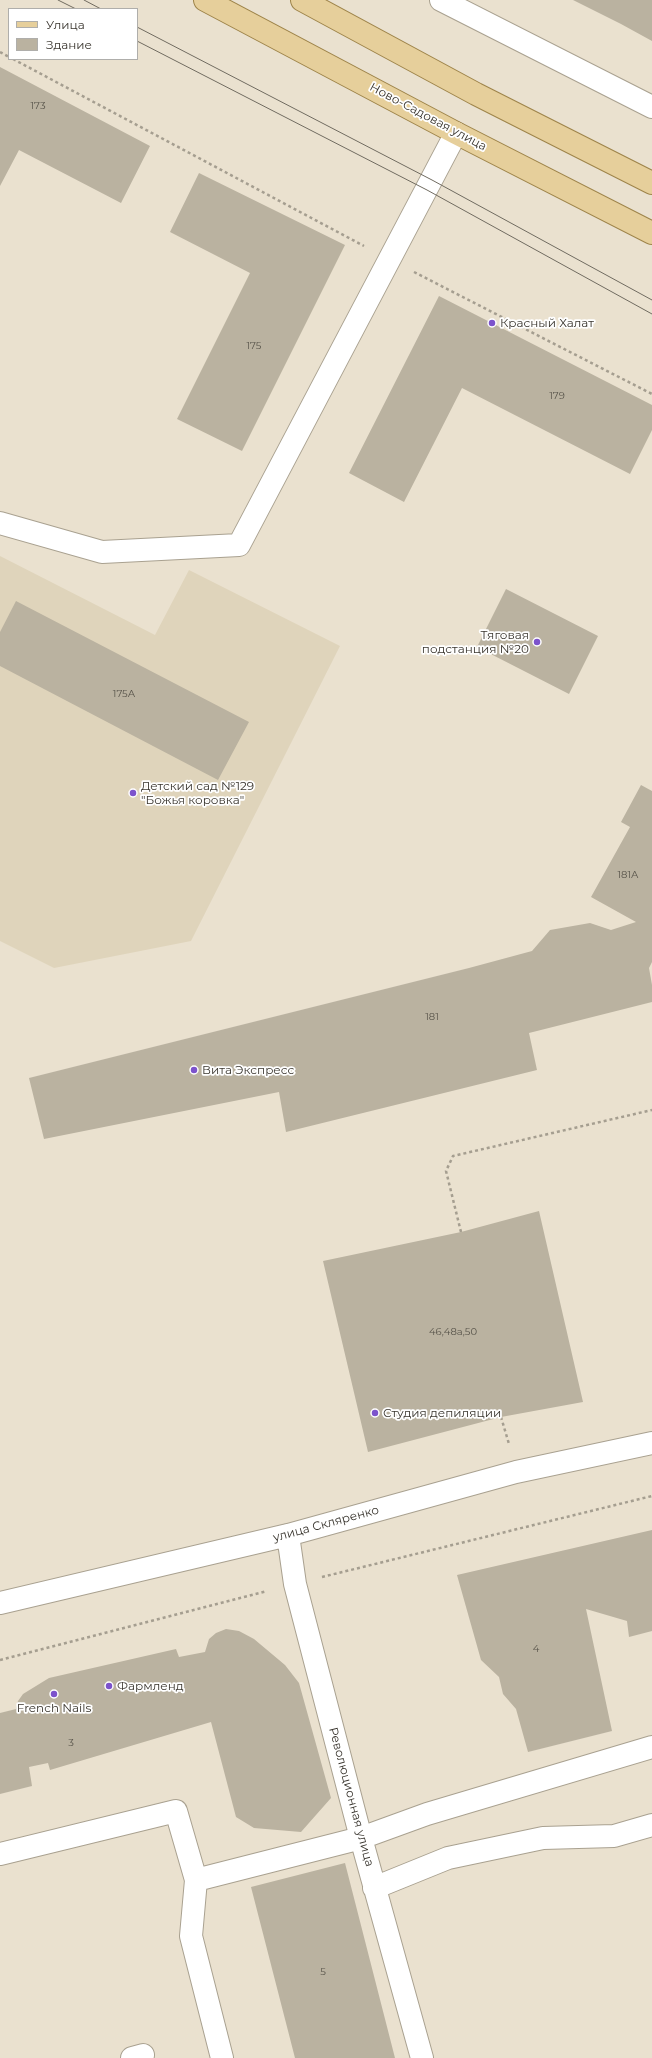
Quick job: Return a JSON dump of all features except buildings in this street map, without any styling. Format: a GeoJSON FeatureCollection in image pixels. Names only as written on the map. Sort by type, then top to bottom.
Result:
{"type":"FeatureCollection","features":[{"type":"Feature","properties":{"kind":"main road","name":"Ново-Садовая улица"},"geometry":{"type":"LineString","coordinates":[[205,0],[652,233]]}},
{"type":"Feature","properties":{"kind":"main road"},"geometry":{"type":"LineString","coordinates":[[302,0],[476,94],[652,183]]}},
{"type":"Feature","properties":{"kind":"street"},"geometry":{"type":"LineString","coordinates":[[441,0],[652,107]]}},
{"type":"Feature","properties":{"kind":"street"},"geometry":{"type":"LineString","coordinates":[[0,522],[102,552],[239,545],[456,132]]}},
{"type":"Feature","properties":{"kind":"street","name":"улица Скляренко"},"geometry":{"type":"LineString","coordinates":[[0,1603],[288,1535],[516,1472],[652,1443]]}},
{"type":"Feature","properties":{"kind":"street","name":"Революционная улица"},"geometry":{"type":"LineString","coordinates":[[288,1535],[295,1584],[374,1888],[422,2058]]}},
{"type":"Feature","properties":{"kind":"street"},"geometry":{"type":"LineString","coordinates":[[196,1880],[361,1838],[427,1814],[652,1747]]}},
{"type":"Feature","properties":{"kind":"street"},"geometry":{"type":"LineString","coordinates":[[0,1854],[176,1811],[196,1880],[191,1936],[222,2058]]}},
{"type":"Feature","properties":{"kind":"street"},"geometry":{"type":"LineString","coordinates":[[374,1888],[448,1858],[543,1838],[614,1836],[652,1825]]}},
{"type":"Feature","properties":{"kind":"path"},"geometry":{"type":"LineString","coordinates":[[15,60],[390,260],[652,394]]}},
{"type":"Feature","properties":{"kind":"path"},"geometry":{"type":"LineString","coordinates":[[461,1232],[446,1171],[453,1156],[652,1110]]}},
{"type":"Feature","properties":{"kind":"path"},"geometry":{"type":"LineString","coordinates":[[0,1660],[295,1584],[652,1496]]}},
{"type":"Feature","properties":{"kind":"shaded area","name":"Детский сад №129 \"Божья коровка\""},"geometry":{"type":"Polygon","coordinates":[[[0,556],[155,635],[189,570],[340,646],[191,941],[54,968],[0,941],[0,556]]]}},
{"type":"Feature","properties":{"kind":"tram line"},"geometry":{"type":"LineString","coordinates":[[58,0],[74,8]]}},
{"type":"Feature","properties":{"kind":"tram line"},"geometry":{"type":"LineString","coordinates":[[84,0],[99,8]]}},
{"type":"Feature","properties":{"kind":"tram line"},"geometry":{"type":"LineString","coordinates":[[138,28],[432,180],[652,300]]}},
{"type":"Feature","properties":{"kind":"tram line"},"geometry":{"type":"LineString","coordinates":[[138,42],[427,190],[652,314]]}},
{"type":"Feature","properties":{"kind":"place","name":"Красный Халат"},"geometry":{"type":"Point","coordinates":[492,323]}},
{"type":"Feature","properties":{"kind":"place","name":"Тяговая подстанция №20"},"geometry":{"type":"Point","coordinates":[537,642]}},
{"type":"Feature","properties":{"kind":"place","name":"Детский сад №129 \"Божья коровка\""},"geometry":{"type":"Point","coordinates":[133,793]}},
{"type":"Feature","properties":{"kind":"place","name":"Вита Экспресс"},"geometry":{"type":"Point","coordinates":[194,1070]}},
{"type":"Feature","properties":{"kind":"place","name":"Студия депиляции"},"geometry":{"type":"Point","coordinates":[375,1413]}},
{"type":"Feature","properties":{"kind":"place","name":"Фармленд"},"geometry":{"type":"Point","coordinates":[109,1686]}},
{"type":"Feature","properties":{"kind":"place","name":"French Nails"},"geometry":{"type":"Point","coordinates":[54,1694]}}]}
